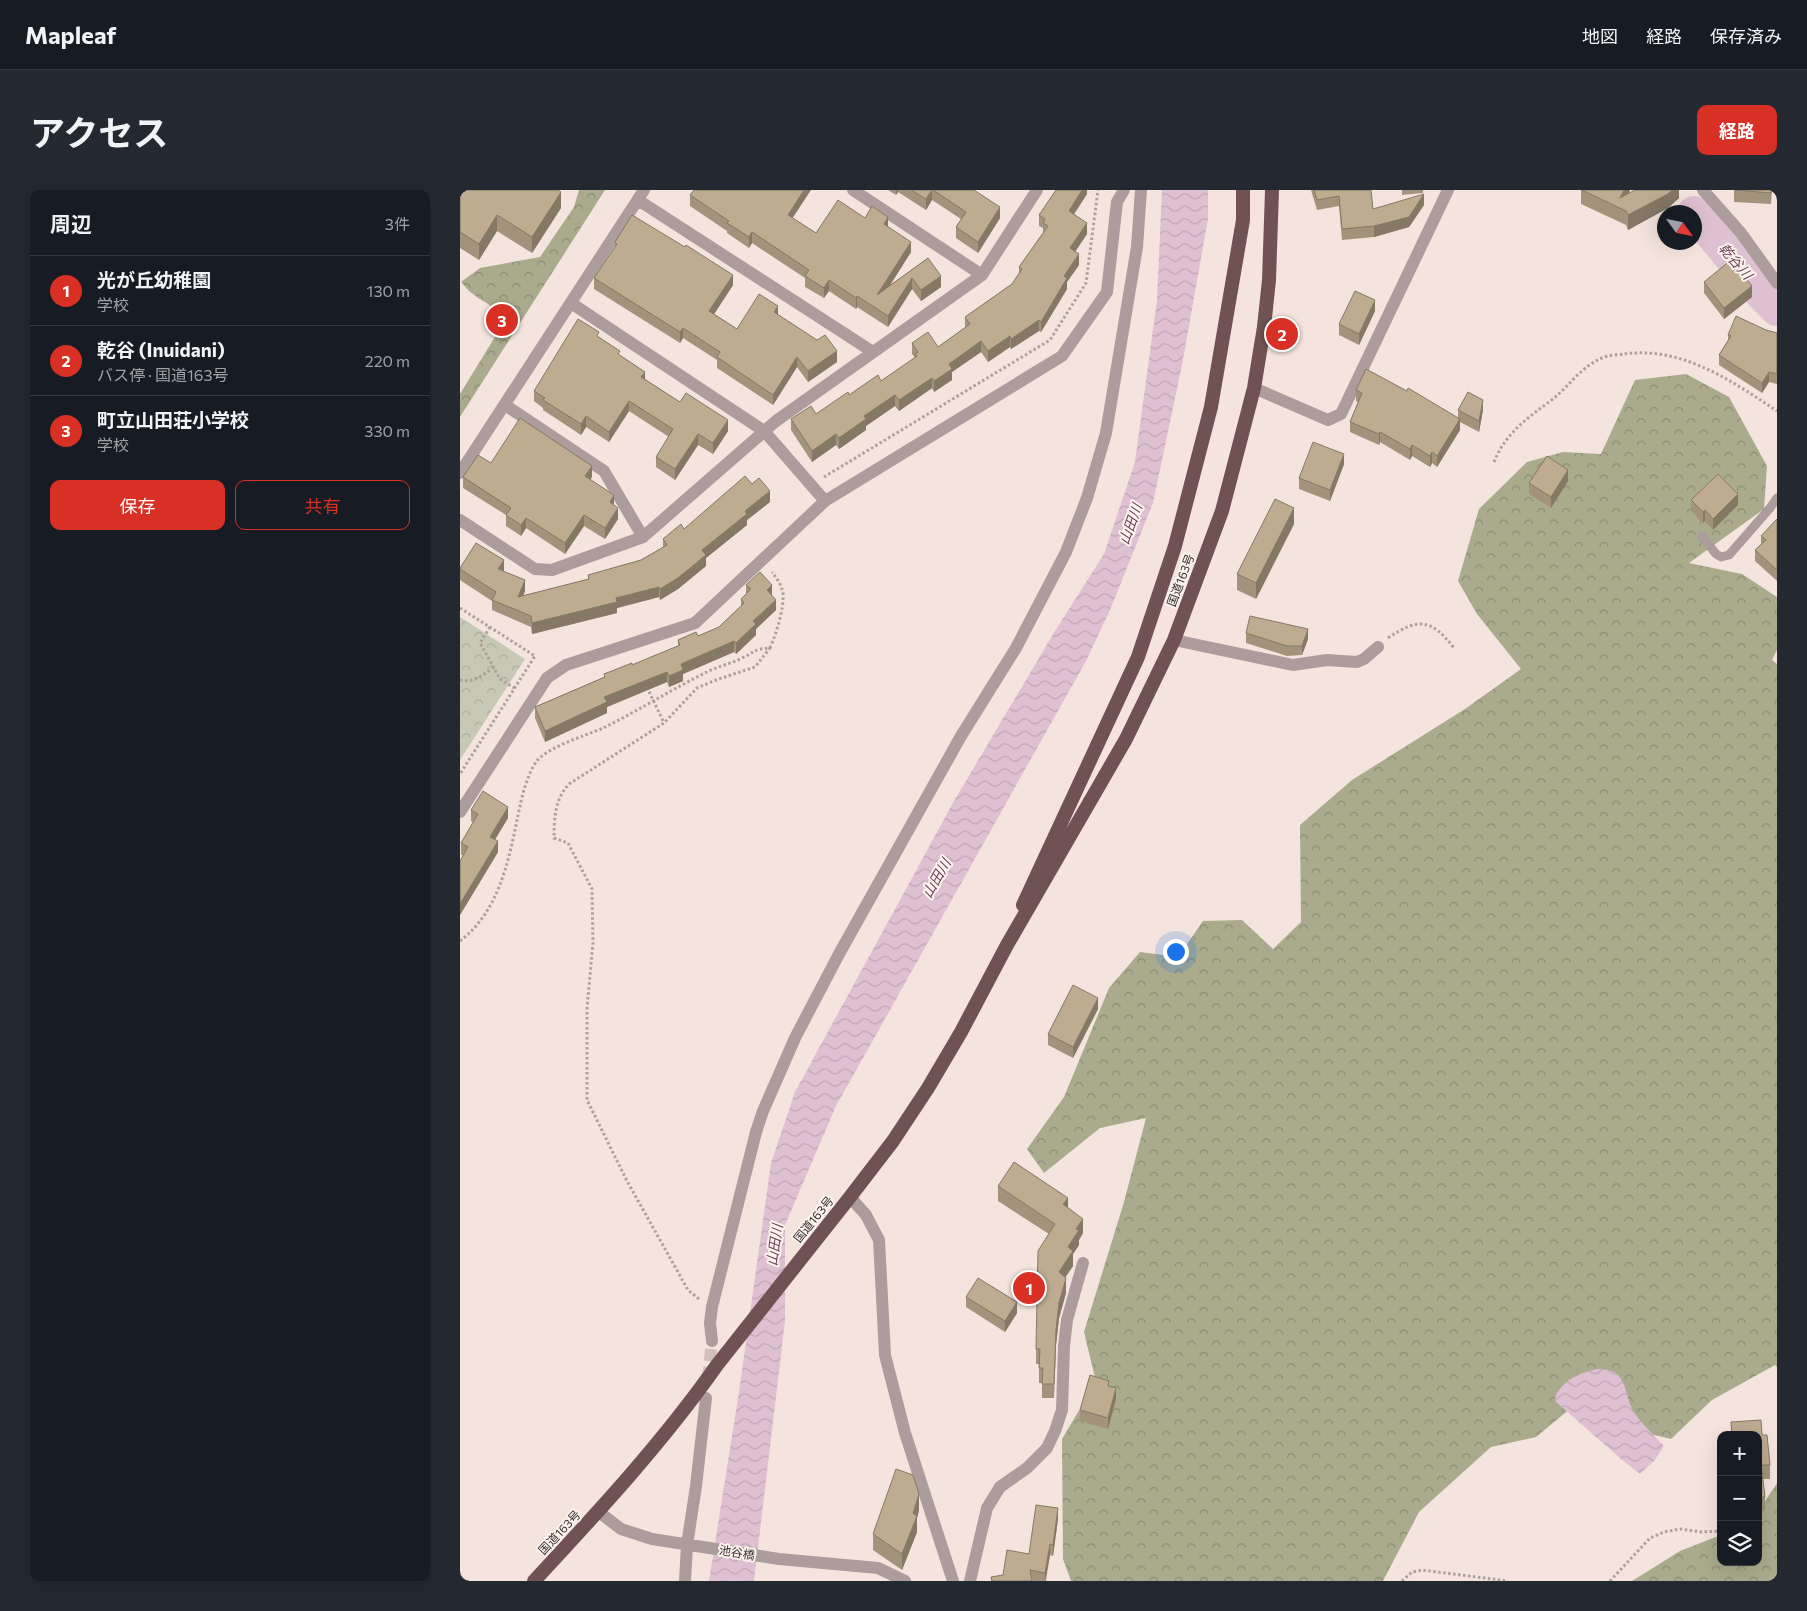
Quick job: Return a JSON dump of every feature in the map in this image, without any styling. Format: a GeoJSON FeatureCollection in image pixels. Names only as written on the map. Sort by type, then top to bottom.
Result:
{"type":"FeatureCollection","features":[{"type":"Feature","properties":{"kind":"highway","name":"国道163号"},"geometry":{"type":"LineString","coordinates":[[1007,945],[1029,888],[1138,657],[1175,546],[1212,407],[1242,220],[1243,190]]}},
{"type":"Feature","properties":{"kind":"highway","name":"国道163号"},"geometry":{"type":"LineString","coordinates":[[534,1581],[599,1512],[696,1396],[717,1365],[893,1141],[928,1088],[961,1032],[1007,945],[1126,739],[1174,640],[1222,511],[1254,388],[1264,327],[1272,190]]}},
{"type":"Feature","properties":{"kind":"street"},"geometry":{"type":"LineString","coordinates":[[853,190],[982,275]]}},
{"type":"Feature","properties":{"kind":"street"},"geometry":{"type":"LineString","coordinates":[[460,520],[535,569],[552,570],[643,536],[764,431],[982,275],[1037,190]]}},
{"type":"Feature","properties":{"kind":"street"},"geometry":{"type":"LineString","coordinates":[[460,812],[547,678],[566,665],[695,623],[825,501],[1062,356],[1107,292],[1117,202],[1124,190]]}},
{"type":"Feature","properties":{"kind":"street"},"geometry":{"type":"LineString","coordinates":[[712,1341],[710,1323],[712,1307],[756,1132],[763,1111],[795,1038],[839,954],[961,736],[1016,648],[1070,543],[1087,498],[1106,433],[1137,247],[1140,190]]}},
{"type":"Feature","properties":{"kind":"street"},"geometry":{"type":"LineString","coordinates":[[1254,388],[1328,420],[1341,414],[1448,190]]}},
{"type":"Feature","properties":{"kind":"street"},"geometry":{"type":"LineString","coordinates":[[1703,190],[1741,233],[1777,283]]}},
{"type":"Feature","properties":{"kind":"street"},"geometry":{"type":"LineString","coordinates":[[460,473],[641,195],[873,352]]}},
{"type":"Feature","properties":{"kind":"street"},"geometry":{"type":"LineString","coordinates":[[571,303],[764,431],[825,501]]}},
{"type":"Feature","properties":{"kind":"street"},"geometry":{"type":"LineString","coordinates":[[505,405],[604,471],[643,536]]}},
{"type":"Feature","properties":{"kind":"street"},"geometry":{"type":"LineString","coordinates":[[1174,640],[1293,665],[1327,660],[1357,662],[1364,659],[1378,647]]}},
{"type":"Feature","properties":{"kind":"street"},"geometry":{"type":"LineString","coordinates":[[850,1197],[866,1215],[880,1240],[886,1355],[905,1433],[953,1581]]}},
{"type":"Feature","properties":{"kind":"street"},"geometry":{"type":"LineString","coordinates":[[970,1581],[987,1508],[1000,1487],[1027,1468],[1047,1448],[1055,1431],[1062,1410],[1064,1346],[1067,1320],[1083,1262]]}},
{"type":"Feature","properties":{"kind":"street"},"geometry":{"type":"LineString","coordinates":[[685,1581],[691,1546],[706,1398]]}},
{"type":"Feature","properties":{"kind":"street","name":"池谷橋"},"geometry":{"type":"LineString","coordinates":[[599,1512],[621,1529],[652,1539],[779,1559],[878,1568],[905,1581]]}},
{"type":"Feature","properties":{"kind":"lane"},"geometry":{"type":"LineString","coordinates":[[1702,536],[1716,554],[1721,557],[1729,555],[1777,498]]}},
{"type":"Feature","properties":{"kind":"path"},"geometry":{"type":"LineString","coordinates":[[812,486],[830,472],[1050,340],[1086,283],[1098,190]]}},
{"type":"Feature","properties":{"kind":"path"},"geometry":{"type":"LineString","coordinates":[[1494,462],[1499,450],[1514,430],[1567,387],[1588,365],[1604,356],[1653,353],[1677,358],[1716,372],[1777,411]]}},
{"type":"Feature","properties":{"kind":"path"},"geometry":{"type":"LineString","coordinates":[[712,1307],[688,1290],[627,1181],[587,1100],[587,1008],[593,944],[592,889],[568,843],[554,838],[554,823],[558,799],[562,792],[577,779],[664,723],[697,688],[755,667],[770,648],[778,630],[783,593],[780,583],[762,560]]}},
{"type":"Feature","properties":{"kind":"path"},"geometry":{"type":"LineString","coordinates":[[460,608],[535,656],[460,774]]}},
{"type":"Feature","properties":{"kind":"path"},"geometry":{"type":"LineString","coordinates":[[1378,647],[1401,630],[1420,623],[1429,625],[1443,634],[1454,648]]}},
{"type":"Feature","properties":{"kind":"path"},"geometry":{"type":"LineString","coordinates":[[490,627],[480,643],[500,679],[514,688]]}},
{"type":"Feature","properties":{"kind":"path"},"geometry":{"type":"LineString","coordinates":[[460,941],[480,922],[499,888],[508,862],[520,803],[536,762],[545,752],[587,736],[708,671],[743,658],[757,648],[770,648]]}},
{"type":"Feature","properties":{"kind":"path"},"geometry":{"type":"LineString","coordinates":[[460,680],[466,682],[479,678],[493,668]]}},
{"type":"Feature","properties":{"kind":"path"},"geometry":{"type":"LineString","coordinates":[[646,685],[664,723]]}},
{"type":"Feature","properties":{"kind":"path"},"geometry":{"type":"LineString","coordinates":[[1610,1581],[1650,1538],[1664,1532],[1680,1529],[1717,1532]]}},
{"type":"Feature","properties":{"kind":"path"},"geometry":{"type":"LineString","coordinates":[[1402,1581],[1412,1572],[1422,1570],[1508,1581]]}},
{"type":"Feature","properties":{"kind":"green space"},"geometry":{"type":"Polygon","coordinates":[[[579,190],[605,190],[460,417],[460,394],[501,327],[497,313],[492,306],[471,293],[461,282],[480,268],[540,257],[574,207],[579,190]]]}},
{"type":"Feature","properties":{"kind":"green space"},"geometry":{"type":"Polygon","coordinates":[[[1686,374],[1729,397],[1767,466],[1764,509],[1689,563],[1742,574],[1777,597],[1777,650],[1772,660],[1777,664],[1777,1367],[1775,1365],[1712,1400],[1671,1439],[1633,1430],[1594,1389],[1536,1437],[1491,1447],[1419,1512],[1383,1581],[1071,1581],[1063,1559],[1062,1439],[1096,1382],[1084,1332],[1124,1202],[1146,1118],[1100,1128],[1044,1173],[1027,1149],[1064,1097],[1109,988],[1140,952],[1178,957],[1203,921],[1242,920],[1273,949],[1301,922],[1300,825],[1352,780],[1465,709],[1521,669],[1477,614],[1458,581],[1479,509],[1527,462],[1563,452],[1601,454],[1635,380],[1686,374]]]}},
{"type":"Feature","properties":{"kind":"green space"},"geometry":{"type":"Polygon","coordinates":[[[460,617],[525,659],[460,760],[460,617]]]}},
{"type":"Feature","properties":{"kind":"green space"},"geometry":{"type":"Polygon","coordinates":[[[1777,1483],[1777,1581],[1632,1581],[1680,1551],[1717,1537],[1717,1566],[1762,1566],[1762,1506],[1777,1483]]]}},
{"type":"Feature","properties":{"kind":"water","name":"山田川"},"geometry":{"type":"Polygon","coordinates":[[[1162,190],[1208,190],[1208,219],[1182,365],[1153,503],[1110,610],[1086,661],[836,1106],[785,1225],[785,1321],[754,1581],[709,1581],[739,1392],[771,1163],[795,1092],[954,801],[1055,631],[1104,554],[1135,462],[1157,300],[1162,190]]]}},
{"type":"Feature","properties":{"kind":"water"},"geometry":{"type":"Polygon","coordinates":[[[1596,1369],[1615,1372],[1620,1377],[1635,1414],[1664,1446],[1654,1461],[1640,1474],[1556,1402],[1555,1397],[1567,1382],[1577,1375],[1596,1369]]]}},
{"type":"Feature","properties":{"kind":"building"},"geometry":{"type":"Polygon","coordinates":[[[461,190],[558,190],[561,192],[532,237],[497,215],[479,244],[460,232],[461,190]]]}},
{"type":"Feature","properties":{"kind":"building"},"geometry":{"type":"Polygon","coordinates":[[[694,190],[804,190],[788,215],[816,233],[838,200],[865,218],[872,206],[888,217],[884,224],[911,242],[877,295],[928,258],[941,276],[921,290],[912,278],[888,316],[829,280],[824,288],[805,276],[809,270],[752,232],[749,237],[727,223],[729,221],[690,195],[694,190]]]}},
{"type":"Feature","properties":{"kind":"building"},"geometry":{"type":"Polygon","coordinates":[[[911,190],[932,190],[926,199],[911,190]]]}},
{"type":"Feature","properties":{"kind":"building"},"geometry":{"type":"Polygon","coordinates":[[[933,190],[974,190],[1000,207],[978,242],[956,227],[966,212],[933,190]]]}},
{"type":"Feature","properties":{"kind":"building"},"geometry":{"type":"Polygon","coordinates":[[[1056,190],[1082,190],[1069,211],[1087,223],[1070,248],[1079,254],[1064,276],[1067,278],[1041,322],[1039,320],[1011,339],[1010,336],[988,351],[981,341],[949,364],[952,369],[934,381],[932,378],[899,400],[895,395],[864,416],[866,419],[839,438],[836,434],[812,451],[791,419],[811,406],[816,414],[848,392],[849,395],[878,375],[881,381],[917,356],[915,354],[918,352],[912,343],[928,332],[938,347],[970,324],[965,317],[1012,284],[1022,269],[1019,267],[1048,226],[1043,223],[1045,219],[1039,215],[1056,190]]]}},
{"type":"Feature","properties":{"kind":"building"},"geometry":{"type":"Polygon","coordinates":[[[1314,190],[1371,190],[1373,209],[1424,194],[1409,217],[1374,226],[1342,229],[1339,196],[1317,200],[1314,190]]]}},
{"type":"Feature","properties":{"kind":"building"},"geometry":{"type":"Polygon","coordinates":[[[1582,190],[1624,190],[1620,198],[1635,190],[1672,190],[1668,194],[1628,215],[1626,211],[1582,190]]]}},
{"type":"Feature","properties":{"kind":"building"},"geometry":{"type":"Polygon","coordinates":[[[1735,190],[1771,190],[1771,193],[1735,190]]]}},
{"type":"Feature","properties":{"kind":"building"},"geometry":{"type":"Polygon","coordinates":[[[632,215],[685,247],[686,245],[733,275],[709,311],[737,329],[759,294],[778,306],[774,312],[817,340],[825,335],[837,351],[808,371],[797,357],[773,395],[717,357],[720,352],[683,328],[680,332],[594,278],[617,244],[615,242],[632,215]]]}},
{"type":"Feature","properties":{"kind":"building"},"geometry":{"type":"Polygon","coordinates":[[[1731,260],[1752,286],[1724,308],[1704,282],[1731,260]]]}},
{"type":"Feature","properties":{"kind":"building"},"geometry":{"type":"Polygon","coordinates":[[[1355,291],[1375,300],[1359,334],[1339,324],[1355,291]]]}},
{"type":"Feature","properties":{"kind":"building"},"geometry":{"type":"Polygon","coordinates":[[[1736,316],[1777,333],[1777,374],[1769,372],[1762,383],[1719,355],[1731,336],[1728,335],[1736,316]]]}},
{"type":"Feature","properties":{"kind":"building"},"geometry":{"type":"Polygon","coordinates":[[[578,319],[599,332],[597,336],[620,351],[618,354],[645,372],[641,377],[680,402],[686,393],[728,420],[713,443],[698,434],[675,469],[656,457],[673,429],[629,401],[609,432],[586,416],[581,424],[543,400],[545,398],[534,391],[578,319]]]}},
{"type":"Feature","properties":{"kind":"building"},"geometry":{"type":"Polygon","coordinates":[[[1366,369],[1407,391],[1408,388],[1460,419],[1437,456],[1432,452],[1430,456],[1412,445],[1410,449],[1380,432],[1379,434],[1350,422],[1362,393],[1356,390],[1366,369]]]}},
{"type":"Feature","properties":{"kind":"building"},"geometry":{"type":"Polygon","coordinates":[[[1468,392],[1483,400],[1479,421],[1458,410],[1468,392]]]}},
{"type":"Feature","properties":{"kind":"building"},"geometry":{"type":"Polygon","coordinates":[[[520,418],[592,466],[585,476],[614,495],[610,502],[618,508],[605,528],[584,515],[565,543],[526,518],[521,525],[506,515],[511,508],[463,477],[478,455],[491,463],[520,418]]]}},
{"type":"Feature","properties":{"kind":"building"},"geometry":{"type":"Polygon","coordinates":[[[1313,442],[1344,454],[1330,490],[1299,478],[1313,442]]]}},
{"type":"Feature","properties":{"kind":"building"},"geometry":{"type":"Polygon","coordinates":[[[1547,456],[1568,470],[1551,497],[1529,483],[1547,456]]]}},
{"type":"Feature","properties":{"kind":"building"},"geometry":{"type":"Polygon","coordinates":[[[1718,474],[1738,494],[1713,519],[1705,510],[1703,512],[1691,500],[1718,474]]]}},
{"type":"Feature","properties":{"kind":"building"},"geometry":{"type":"Polygon","coordinates":[[[745,476],[752,484],[759,478],[770,491],[745,511],[747,514],[702,550],[706,555],[678,578],[660,589],[659,587],[616,598],[617,602],[532,623],[531,616],[492,600],[496,592],[460,569],[476,543],[504,560],[498,569],[525,580],[518,597],[589,579],[588,575],[641,560],[667,545],[663,539],[681,524],[684,529],[745,476]]]}},
{"type":"Feature","properties":{"kind":"building"},"geometry":{"type":"Polygon","coordinates":[[[1275,499],[1294,508],[1256,583],[1237,574],[1275,499]]]}},
{"type":"Feature","properties":{"kind":"building"},"geometry":{"type":"Polygon","coordinates":[[[1777,519],[1777,570],[1755,550],[1766,540],[1761,536],[1777,519]]]}},
{"type":"Feature","properties":{"kind":"building"},"geometry":{"type":"Polygon","coordinates":[[[760,572],[772,585],[767,590],[776,600],[753,621],[756,624],[736,643],[734,641],[681,664],[683,670],[669,676],[667,672],[604,697],[607,702],[545,731],[535,707],[605,677],[604,674],[632,663],[632,665],[680,645],[678,640],[696,632],[698,636],[719,627],[744,603],[741,599],[751,589],[746,585],[760,572]]]}},
{"type":"Feature","properties":{"kind":"building"},"geometry":{"type":"Polygon","coordinates":[[[1250,616],[1308,629],[1302,646],[1287,646],[1246,633],[1250,616]]]}},
{"type":"Feature","properties":{"kind":"building"},"geometry":{"type":"Polygon","coordinates":[[[483,791],[508,807],[490,837],[498,841],[460,904],[460,861],[468,847],[461,843],[478,814],[471,810],[483,791]]]}},
{"type":"Feature","properties":{"kind":"building"},"geometry":{"type":"Polygon","coordinates":[[[1073,985],[1098,998],[1073,1047],[1048,1034],[1073,985]]]}},
{"type":"Feature","properties":{"kind":"building"},"geometry":{"type":"Polygon","coordinates":[[[1014,1162],[1068,1198],[1063,1204],[1083,1219],[1076,1229],[1079,1230],[1068,1247],[1073,1251],[1059,1272],[1066,1278],[1059,1303],[1054,1384],[1042,1384],[1043,1368],[1039,1368],[1040,1349],[1036,1349],[1038,1251],[1055,1224],[998,1186],[1014,1162]]]}},
{"type":"Feature","properties":{"kind":"building"},"geometry":{"type":"Polygon","coordinates":[[[978,1278],[1017,1302],[1005,1321],[966,1297],[978,1278]]]}},
{"type":"Feature","properties":{"kind":"building"},"geometry":{"type":"Polygon","coordinates":[[[1090,1375],[1109,1381],[1108,1386],[1116,1388],[1108,1418],[1080,1410],[1090,1375]]]}},
{"type":"Feature","properties":{"kind":"building"},"geometry":{"type":"Polygon","coordinates":[[[1761,1420],[1762,1431],[1732,1431],[1731,1422],[1761,1420]]]}},
{"type":"Feature","properties":{"kind":"building"},"geometry":{"type":"Polygon","coordinates":[[[1762,1435],[1767,1435],[1770,1465],[1762,1465],[1762,1435]]]}},
{"type":"Feature","properties":{"kind":"building"},"geometry":{"type":"Polygon","coordinates":[[[896,1469],[913,1475],[919,1494],[913,1513],[917,1516],[902,1554],[873,1534],[896,1469]]]}},
{"type":"Feature","properties":{"kind":"building"},"geometry":{"type":"Polygon","coordinates":[[[1762,1473],[1765,1497],[1762,1497],[1762,1473]]]}},
{"type":"Feature","properties":{"kind":"building"},"geometry":{"type":"Polygon","coordinates":[[[1036,1505],[1058,1508],[1053,1545],[1050,1544],[1045,1573],[1030,1570],[1032,1581],[992,1581],[991,1577],[1003,1575],[1007,1550],[1029,1554],[1036,1505]]]}},
{"type":"Feature","properties":{"kind":"waterway","name":"乾谷川"},"geometry":{"type":"LineString","coordinates":[[1702,223],[1777,309]]}},
{"type":"Feature","properties":{"kind":"tunnel"},"geometry":{"type":"LineString","coordinates":[[708,1379],[712,1341]]}},
{"type":"Feature","properties":{"kind":"place","name":"町立山田荘小学校"},"geometry":{"type":"Point","coordinates":[502,320]}},
{"type":"Feature","properties":{"kind":"place","name":"乾谷 (Inuidani)"},"geometry":{"type":"Point","coordinates":[1282,334]}},
{"type":"Feature","properties":{"kind":"place","name":"光が丘幼稚園"},"geometry":{"type":"Point","coordinates":[1029,1288]}}]}
